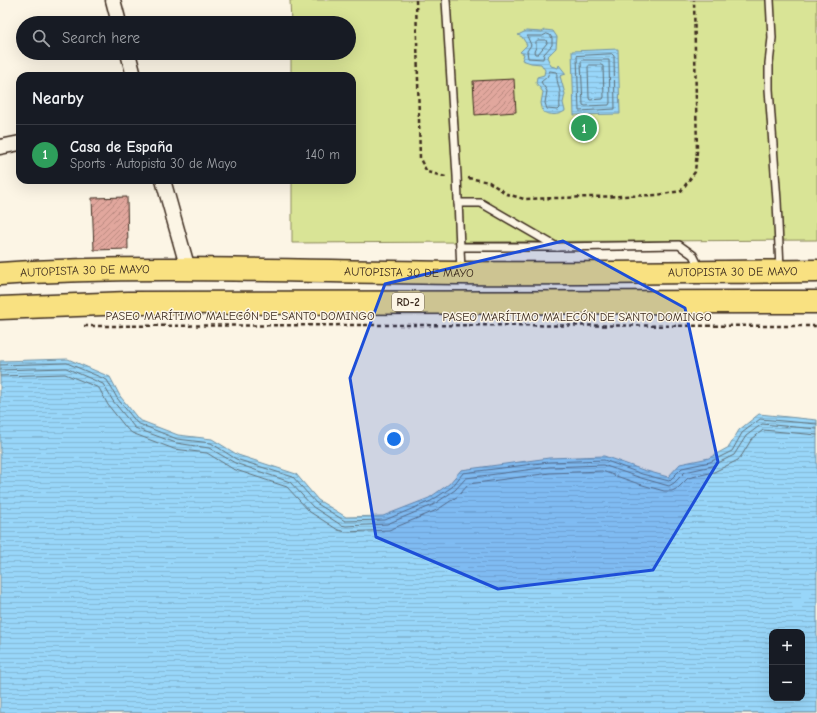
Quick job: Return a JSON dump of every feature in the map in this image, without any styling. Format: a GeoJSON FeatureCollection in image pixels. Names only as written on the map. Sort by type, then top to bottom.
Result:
{"type":"FeatureCollection","features":[{"type":"Feature","properties":{"kind":"highway","name":"AUTOPISTA 30 DE MAYO"},"geometry":{"type":"LineString","coordinates":[[0,274],[42,271],[188,269],[461,273],[817,271]]}},
{"type":"Feature","properties":{"kind":"highway","name":"RD-2"},"geometry":{"type":"LineString","coordinates":[[0,308],[128,303],[817,302]]}},
{"type":"Feature","properties":{"kind":"street"},"geometry":{"type":"LineString","coordinates":[[113,0],[118,16]]}},
{"type":"Feature","properties":{"kind":"street"},"geometry":{"type":"LineString","coordinates":[[130,60],[133,72]]}},
{"type":"Feature","properties":{"kind":"street"},"geometry":{"type":"LineString","coordinates":[[0,147],[16,145]]}},
{"type":"Feature","properties":{"kind":"street"},"geometry":{"type":"LineString","coordinates":[[164,184],[188,269]]}},
{"type":"Feature","properties":{"kind":"street"},"geometry":{"type":"LineString","coordinates":[[0,262],[42,271]]}},
{"type":"Feature","properties":{"kind":"lane"},"geometry":{"type":"LineString","coordinates":[[446,0],[457,176],[461,273]]}},
{"type":"Feature","properties":{"kind":"lane"},"geometry":{"type":"LineString","coordinates":[[770,0],[772,38],[769,62],[769,89],[777,201],[780,271]]}},
{"type":"Feature","properties":{"kind":"lane"},"geometry":{"type":"LineString","coordinates":[[458,203],[481,203],[557,247]]}},
{"type":"Feature","properties":{"kind":"lane"},"geometry":{"type":"LineString","coordinates":[[460,247],[680,245],[693,255],[701,271]]}},
{"type":"Feature","properties":{"kind":"path"},"geometry":{"type":"LineString","coordinates":[[416,0],[420,159],[427,172],[444,177],[457,176],[489,182],[507,194],[524,199],[657,195],[681,191],[695,172],[694,0]]}},
{"type":"Feature","properties":{"kind":"path","name":"PASEO MARÍTIMO MALECÓN DE SANTO DOMINGO"},"geometry":{"type":"LineString","coordinates":[[79,326],[817,326]]}},
{"type":"Feature","properties":{"kind":"highlighted area"},"geometry":{"type":"Polygon","coordinates":[[[563,241],[685,308],[718,462],[653,570],[498,589],[376,537],[350,378],[385,284],[563,241]]]}},
{"type":"Feature","properties":{"kind":"green space"},"geometry":{"type":"Polygon","coordinates":[[[290,0],[817,0],[817,240],[292,243],[292,184],[356,184],[356,72],[291,72],[291,60],[356,60],[356,16],[291,16],[290,0]]]}},
{"type":"Feature","properties":{"kind":"water"},"geometry":{"type":"Polygon","coordinates":[[[545,30],[553,31],[557,37],[556,48],[547,57],[551,66],[558,68],[559,65],[566,74],[560,76],[565,94],[563,103],[565,111],[557,114],[543,112],[541,103],[543,92],[536,83],[537,77],[544,75],[545,70],[541,64],[522,60],[524,54],[520,52],[527,45],[522,37],[518,35],[526,31],[542,32],[545,30]]]}},
{"type":"Feature","properties":{"kind":"water"},"geometry":{"type":"Polygon","coordinates":[[[618,49],[620,114],[574,115],[572,51],[618,49]]]}},
{"type":"Feature","properties":{"kind":"water"},"geometry":{"type":"Polygon","coordinates":[[[68,359],[110,377],[120,396],[139,420],[178,435],[212,439],[238,455],[296,474],[318,500],[346,517],[383,516],[429,498],[449,484],[461,470],[549,458],[604,456],[668,477],[680,464],[709,458],[729,447],[739,430],[759,414],[817,420],[817,713],[0,713],[0,361],[68,359]]]}},
{"type":"Feature","properties":{"kind":"building"},"geometry":{"type":"Polygon","coordinates":[[[514,79],[516,112],[475,115],[473,81],[514,79]]]}},
{"type":"Feature","properties":{"kind":"building"},"geometry":{"type":"Polygon","coordinates":[[[127,197],[128,249],[94,250],[92,198],[127,197]]]}},
{"type":"Feature","properties":{"kind":"place","name":"Casa de España"},"geometry":{"type":"Point","coordinates":[584,128]}}]}
